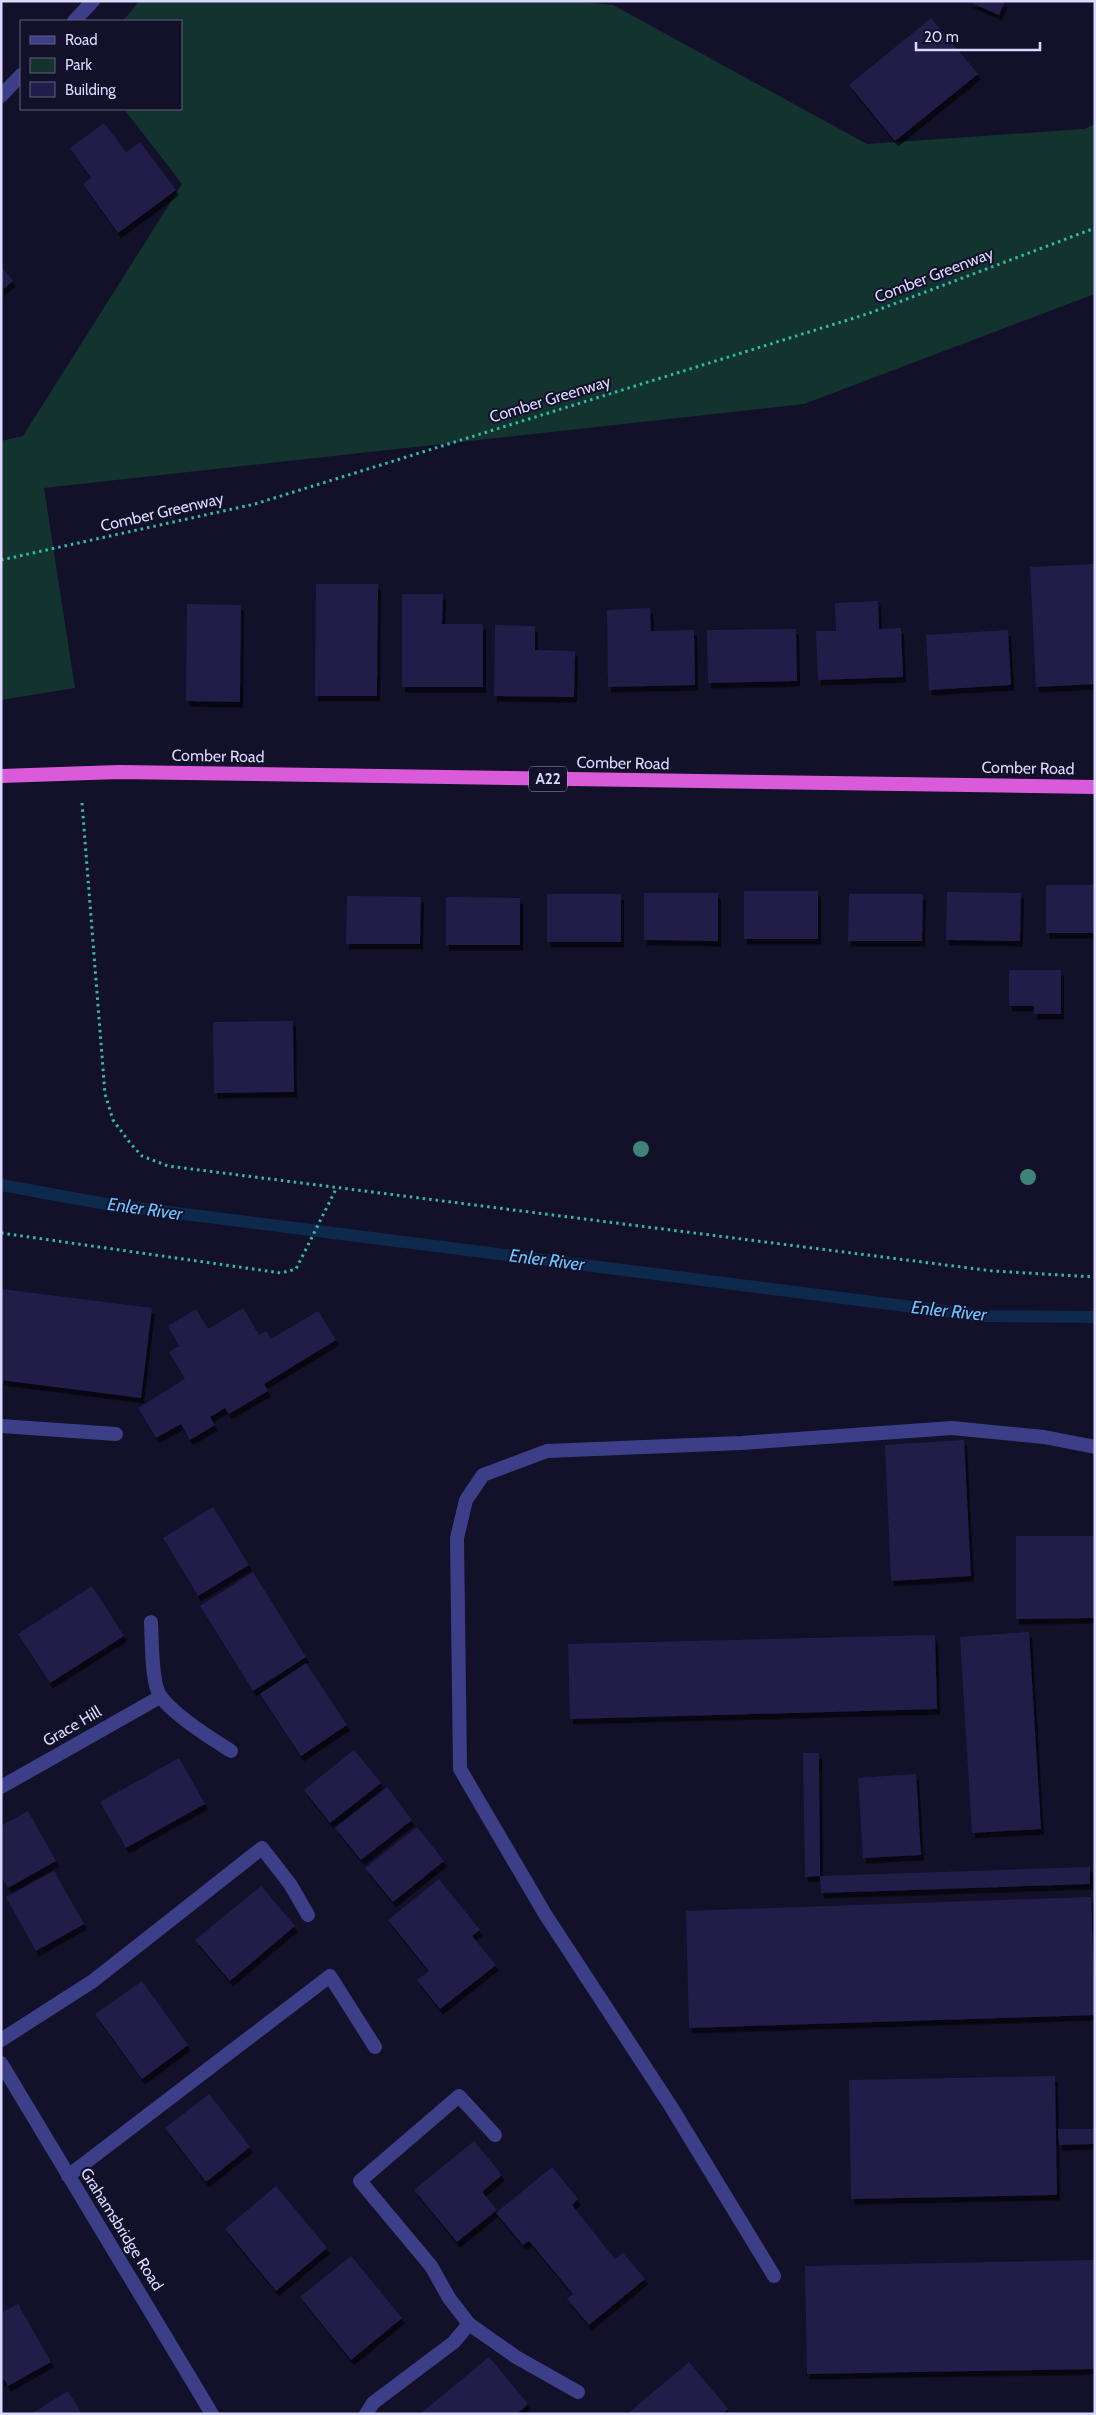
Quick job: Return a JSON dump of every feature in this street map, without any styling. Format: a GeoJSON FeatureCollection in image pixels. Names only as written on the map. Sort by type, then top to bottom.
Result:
{"type":"FeatureCollection","features":[{"type":"Feature","properties":{"kind":"highway","name":"Comber Road"},"geometry":{"type":"LineString","coordinates":[[1,776],[79,773],[1095,787]]}},
{"type":"Feature","properties":{"kind":"street"},"geometry":{"type":"LineString","coordinates":[[75,20],[93,1]]}},
{"type":"Feature","properties":{"kind":"street"},"geometry":{"type":"LineString","coordinates":[[1,96],[20,76]]}},
{"type":"Feature","properties":{"kind":"street"},"geometry":{"type":"LineString","coordinates":[[1,1426],[116,1434]]}},
{"type":"Feature","properties":{"kind":"street"},"geometry":{"type":"LineString","coordinates":[[774,2276],[670,2106],[545,1914],[460,1769],[457,1538],[466,1500],[483,1475],[547,1451],[731,1443],[952,1428],[1044,1437],[1095,1446]]}},
{"type":"Feature","properties":{"kind":"street"},"geometry":{"type":"LineString","coordinates":[[151,1622],[153,1668],[160,1696],[194,1727],[231,1751]]}},
{"type":"Feature","properties":{"kind":"street","name":"Grace Hill"},"geometry":{"type":"LineString","coordinates":[[1,1787],[160,1696]]}},
{"type":"Feature","properties":{"kind":"street"},"geometry":{"type":"LineString","coordinates":[[1,2040],[93,1981],[262,1848],[290,1884],[308,1915]]}},
{"type":"Feature","properties":{"kind":"street"},"geometry":{"type":"LineString","coordinates":[[68,2176],[330,1976],[375,2048]]}},
{"type":"Feature","properties":{"kind":"street","name":"Grahamsbridge Road"},"geometry":{"type":"LineString","coordinates":[[1,2063],[212,2414]]}},
{"type":"Feature","properties":{"kind":"street"},"geometry":{"type":"LineString","coordinates":[[495,2136],[459,2096],[360,2181],[431,2266],[449,2298],[469,2324],[516,2357],[578,2392]]}},
{"type":"Feature","properties":{"kind":"street"},"geometry":{"type":"LineString","coordinates":[[366,2414],[373,2403],[454,2342],[469,2324]]}},
{"type":"Feature","properties":{"kind":"path","name":"Comber Greenway"},"geometry":{"type":"LineString","coordinates":[[1,560],[265,501],[867,314],[1095,228]]}},
{"type":"Feature","properties":{"kind":"path"},"geometry":{"type":"LineString","coordinates":[[79,773],[105,1094],[113,1120],[142,1156],[168,1166],[993,1272],[1095,1276]]}},
{"type":"Feature","properties":{"kind":"path"},"geometry":{"type":"LineString","coordinates":[[1,1233],[280,1273],[296,1269],[337,1187]]}},
{"type":"Feature","properties":{"kind":"green space"},"geometry":{"type":"Polygon","coordinates":[[[139,1],[573,1],[613,5],[867,144],[1084,129],[1095,124],[1095,294],[804,404],[44,488],[75,688],[1,700],[1,441],[23,436],[182,184],[125,110],[182,110],[182,20],[124,20],[139,1]]]}},
{"type":"Feature","properties":{"kind":"building"},"geometry":{"type":"Polygon","coordinates":[[[967,1],[1005,1],[999,15],[967,1]]]}},
{"type":"Feature","properties":{"kind":"building"},"geometry":{"type":"Polygon","coordinates":[[[931,18],[978,74],[895,141],[849,85],[931,18]]]}},
{"type":"Feature","properties":{"kind":"building"},"geometry":{"type":"Polygon","coordinates":[[[104,123],[126,152],[140,142],[176,190],[118,233],[83,184],[91,178],[70,148],[104,123]]]}},
{"type":"Feature","properties":{"kind":"building"},"geometry":{"type":"Polygon","coordinates":[[[1,266],[13,281],[1,291],[1,266]]]}},
{"type":"Feature","properties":{"kind":"building"},"geometry":{"type":"Polygon","coordinates":[[[1095,564],[1095,684],[1036,687],[1030,567],[1095,564]]]}},
{"type":"Feature","properties":{"kind":"building"},"geometry":{"type":"Polygon","coordinates":[[[316,584],[378,584],[377,696],[315,696],[316,584]]]}},
{"type":"Feature","properties":{"kind":"building"},"geometry":{"type":"Polygon","coordinates":[[[402,594],[443,594],[442,624],[483,624],[483,687],[402,687],[402,594]]]}},
{"type":"Feature","properties":{"kind":"building"},"geometry":{"type":"Polygon","coordinates":[[[878,601],[879,629],[901,628],[903,677],[818,680],[816,631],[836,631],[835,603],[878,601]]]}},
{"type":"Feature","properties":{"kind":"building"},"geometry":{"type":"Polygon","coordinates":[[[187,604],[241,605],[240,702],[186,701],[187,604]]]}},
{"type":"Feature","properties":{"kind":"building"},"geometry":{"type":"Polygon","coordinates":[[[650,608],[651,631],[694,630],[695,685],[608,687],[607,610],[650,608]]]}},
{"type":"Feature","properties":{"kind":"building"},"geometry":{"type":"Polygon","coordinates":[[[495,625],[535,626],[535,650],[575,651],[574,697],[494,696],[495,625]]]}},
{"type":"Feature","properties":{"kind":"building"},"geometry":{"type":"Polygon","coordinates":[[[796,629],[797,681],[708,683],[707,630],[796,629]]]}},
{"type":"Feature","properties":{"kind":"building"},"geometry":{"type":"Polygon","coordinates":[[[1008,630],[1011,685],[929,690],[926,635],[1008,630]]]}},
{"type":"Feature","properties":{"kind":"building"},"geometry":{"type":"Polygon","coordinates":[[[1046,885],[1095,885],[1095,933],[1046,933],[1046,885]]]}},
{"type":"Feature","properties":{"kind":"building"},"geometry":{"type":"Polygon","coordinates":[[[744,891],[818,891],[818,939],[744,939],[744,891]]]}},
{"type":"Feature","properties":{"kind":"building"},"geometry":{"type":"Polygon","coordinates":[[[947,892],[1021,893],[1020,941],[946,940],[947,892]]]}},
{"type":"Feature","properties":{"kind":"building"},"geometry":{"type":"Polygon","coordinates":[[[644,893],[718,893],[718,941],[644,940],[644,893]]]}},
{"type":"Feature","properties":{"kind":"building"},"geometry":{"type":"Polygon","coordinates":[[[547,894],[621,894],[621,942],[547,942],[547,894]]]}},
{"type":"Feature","properties":{"kind":"building"},"geometry":{"type":"Polygon","coordinates":[[[849,894],[923,894],[922,941],[848,941],[849,894]]]}},
{"type":"Feature","properties":{"kind":"building"},"geometry":{"type":"Polygon","coordinates":[[[347,896],[421,897],[420,944],[346,944],[347,896]]]}},
{"type":"Feature","properties":{"kind":"building"},"geometry":{"type":"Polygon","coordinates":[[[446,897],[520,898],[520,945],[446,945],[446,897]]]}},
{"type":"Feature","properties":{"kind":"building"},"geometry":{"type":"Polygon","coordinates":[[[1009,970],[1061,970],[1061,1014],[1034,1014],[1034,1006],[1009,1006],[1009,970]]]}},
{"type":"Feature","properties":{"kind":"building"},"geometry":{"type":"Polygon","coordinates":[[[293,1021],[294,1092],[214,1093],[213,1022],[293,1021]]]}},
{"type":"Feature","properties":{"kind":"building"},"geometry":{"type":"Polygon","coordinates":[[[1,1289],[152,1308],[141,1398],[1,1380],[1,1289]]]}},
{"type":"Feature","properties":{"kind":"building"},"geometry":{"type":"Polygon","coordinates":[[[243,1308],[259,1335],[266,1331],[271,1339],[318,1311],[336,1340],[264,1384],[268,1391],[229,1414],[225,1408],[210,1417],[215,1425],[190,1440],[181,1424],[156,1438],[138,1408],[185,1379],[169,1352],[179,1346],[168,1326],[196,1309],[208,1329],[243,1308]]]}},
{"type":"Feature","properties":{"kind":"building"},"geometry":{"type":"Polygon","coordinates":[[[964,1440],[971,1576],[891,1581],[885,1445],[964,1440]]]}},
{"type":"Feature","properties":{"kind":"building"},"geometry":{"type":"Polygon","coordinates":[[[213,1507],[249,1565],[198,1596],[163,1538],[213,1507]]]}},
{"type":"Feature","properties":{"kind":"building"},"geometry":{"type":"Polygon","coordinates":[[[1016,1536],[1095,1536],[1095,1618],[1016,1619],[1016,1536]]]}},
{"type":"Feature","properties":{"kind":"building"},"geometry":{"type":"Polygon","coordinates":[[[253,1572],[306,1657],[253,1691],[200,1606],[253,1572]]]}},
{"type":"Feature","properties":{"kind":"building"},"geometry":{"type":"Polygon","coordinates":[[[92,1586],[124,1636],[50,1683],[18,1634],[92,1586]]]}},
{"type":"Feature","properties":{"kind":"building"},"geometry":{"type":"Polygon","coordinates":[[[1029,1632],[1041,1829],[972,1833],[960,1637],[1029,1632]]]}},
{"type":"Feature","properties":{"kind":"building"},"geometry":{"type":"Polygon","coordinates":[[[935,1635],[937,1709],[570,1719],[568,1644],[935,1635]]]}},
{"type":"Feature","properties":{"kind":"building"},"geometry":{"type":"Polygon","coordinates":[[[306,1663],[347,1725],[301,1756],[260,1694],[306,1663]]]}},
{"type":"Feature","properties":{"kind":"building"},"geometry":{"type":"Polygon","coordinates":[[[354,1750],[381,1783],[330,1823],[304,1790],[354,1750]]]}},
{"type":"Feature","properties":{"kind":"building"},"geometry":{"type":"Polygon","coordinates":[[[803,1753],[819,1753],[820,1876],[805,1877],[803,1753]]]}},
{"type":"Feature","properties":{"kind":"building"},"geometry":{"type":"Polygon","coordinates":[[[179,1758],[205,1804],[126,1848],[100,1802],[179,1758]]]}},
{"type":"Feature","properties":{"kind":"building"},"geometry":{"type":"Polygon","coordinates":[[[916,1774],[921,1855],[863,1858],[858,1778],[916,1774]]]}},
{"type":"Feature","properties":{"kind":"building"},"geometry":{"type":"Polygon","coordinates":[[[387,1787],[412,1820],[361,1860],[335,1828],[387,1787]]]}},
{"type":"Feature","properties":{"kind":"building"},"geometry":{"type":"Polygon","coordinates":[[[28,1811],[56,1861],[8,1888],[1,1876],[1,1826],[28,1811]]]}},
{"type":"Feature","properties":{"kind":"building"},"geometry":{"type":"Polygon","coordinates":[[[417,1827],[444,1861],[393,1902],[365,1868],[417,1827]]]}},
{"type":"Feature","properties":{"kind":"building"},"geometry":{"type":"Polygon","coordinates":[[[1090,1867],[1090,1884],[821,1893],[820,1876],[1090,1867]]]}},
{"type":"Feature","properties":{"kind":"building"},"geometry":{"type":"Polygon","coordinates":[[[54,1871],[84,1924],[36,1951],[6,1897],[54,1871]]]}},
{"type":"Feature","properties":{"kind":"building"},"geometry":{"type":"Polygon","coordinates":[[[439,1879],[480,1930],[472,1936],[496,1965],[440,2009],[417,1980],[429,1971],[388,1920],[439,1879]]]}},
{"type":"Feature","properties":{"kind":"building"},"geometry":{"type":"Polygon","coordinates":[[[261,1886],[295,1926],[230,1981],[195,1940],[261,1886]]]}},
{"type":"Feature","properties":{"kind":"building"},"geometry":{"type":"Polygon","coordinates":[[[1091,1897],[1095,2015],[689,2028],[686,1911],[1091,1897]]]}},
{"type":"Feature","properties":{"kind":"building"},"geometry":{"type":"Polygon","coordinates":[[[142,1981],[188,2045],[142,2079],[95,2014],[142,1981]]]}},
{"type":"Feature","properties":{"kind":"building"},"geometry":{"type":"Polygon","coordinates":[[[1055,2076],[1057,2195],[851,2199],[849,2080],[1055,2076]]]}},
{"type":"Feature","properties":{"kind":"building"},"geometry":{"type":"Polygon","coordinates":[[[209,2094],[250,2147],[206,2182],[165,2128],[209,2094]]]}},
{"type":"Feature","properties":{"kind":"building"},"geometry":{"type":"Polygon","coordinates":[[[1058,2129],[1095,2129],[1095,2144],[1059,2145],[1058,2129]]]}},
{"type":"Feature","properties":{"kind":"building"},"geometry":{"type":"Polygon","coordinates":[[[474,2141],[502,2175],[482,2192],[497,2210],[457,2242],[414,2190],[474,2141]]]}},
{"type":"Feature","properties":{"kind":"building"},"geometry":{"type":"Polygon","coordinates":[[[552,2167],[578,2199],[572,2205],[615,2259],[623,2253],[645,2279],[589,2325],[567,2299],[573,2294],[529,2241],[523,2245],[496,2213],[552,2167]]]}},
{"type":"Feature","properties":{"kind":"building"},"geometry":{"type":"Polygon","coordinates":[[[276,2186],[327,2248],[276,2291],[225,2229],[276,2186]]]}},
{"type":"Feature","properties":{"kind":"building"},"geometry":{"type":"Polygon","coordinates":[[[351,2256],[402,2318],[351,2360],[300,2297],[351,2256]]]}},
{"type":"Feature","properties":{"kind":"building"},"geometry":{"type":"Polygon","coordinates":[[[1095,2260],[1095,2369],[807,2374],[805,2266],[1095,2260]]]}},
{"type":"Feature","properties":{"kind":"building"},"geometry":{"type":"Polygon","coordinates":[[[18,2304],[51,2362],[8,2386],[4,2379],[1,2380],[1,2313],[18,2304]]]}},
{"type":"Feature","properties":{"kind":"building"},"geometry":{"type":"Polygon","coordinates":[[[489,2357],[528,2404],[517,2414],[420,2414],[489,2357]]]}},
{"type":"Feature","properties":{"kind":"building"},"geometry":{"type":"Polygon","coordinates":[[[689,2362],[728,2409],[722,2414],[627,2414],[689,2362]]]}},
{"type":"Feature","properties":{"kind":"building"},"geometry":{"type":"Polygon","coordinates":[[[68,2391],[82,2414],[31,2414],[68,2391]]]}},
{"type":"Feature","properties":{"kind":"waterway","name":"Enler River"},"geometry":{"type":"LineString","coordinates":[[1,1185],[106,1204],[984,1316],[1095,1317]]}}]}
